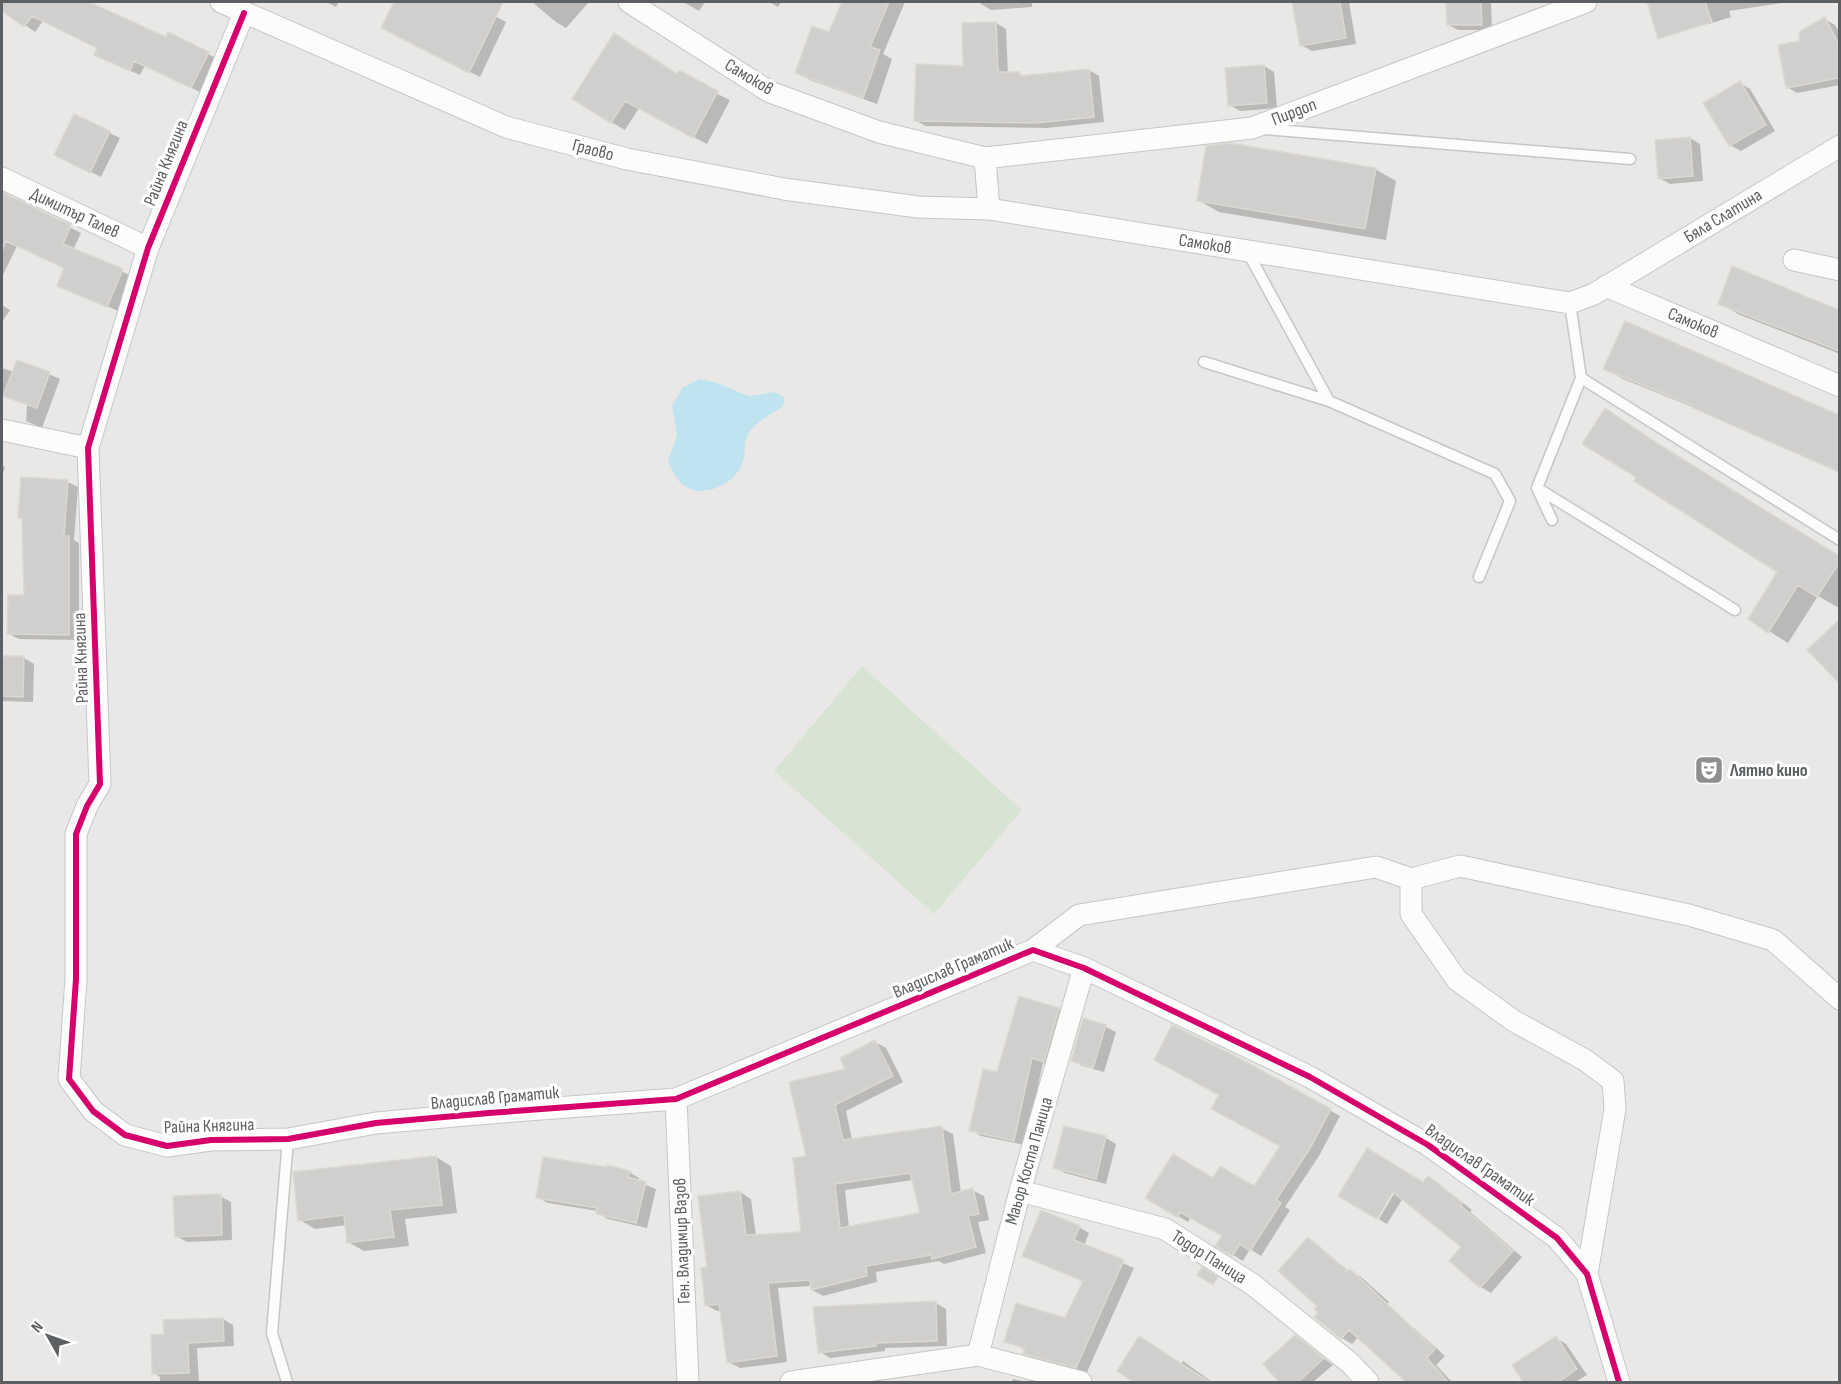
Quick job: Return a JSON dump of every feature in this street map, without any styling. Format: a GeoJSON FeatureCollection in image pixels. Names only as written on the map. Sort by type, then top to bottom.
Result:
{"type":"FeatureCollection","features":[{"type":"Feature","properties":{"kind":"street","name":"Граово"},"geometry":{"type":"LineString","coordinates":[[221,2],[506,127],[605,153],[784,189],[918,207],[989,209]]}},
{"type":"Feature","properties":{"kind":"street","name":"Самоков"},"geometry":{"type":"LineString","coordinates":[[629,2],[770,92],[879,132],[986,158]]}},
{"type":"Feature","properties":{"kind":"street","name":"Пирдоп"},"geometry":{"type":"LineString","coordinates":[[986,158],[1252,128],[1586,2]]}},
{"type":"Feature","properties":{"kind":"street","name":"Райна Княгина"},"geometry":{"type":"LineString","coordinates":[[244,13],[148,248],[88,448],[100,784],[87,806],[76,834],[76,979],[69,1079],[93,1111],[125,1135],[167,1146],[211,1140],[288,1138]]}},
{"type":"Feature","properties":{"kind":"street","name":"Бяла Слатина"},"geometry":{"type":"LineString","coordinates":[[1606,286],[1839,146]]}},
{"type":"Feature","properties":{"kind":"street"},"geometry":{"type":"LineString","coordinates":[[986,158],[989,209]]}},
{"type":"Feature","properties":{"kind":"street","name":"Димитър Талев"},"geometry":{"type":"LineString","coordinates":[[2,178],[148,248]]}},
{"type":"Feature","properties":{"kind":"street","name":"Самоков"},"geometry":{"type":"LineString","coordinates":[[989,209],[1570,303]]}},
{"type":"Feature","properties":{"kind":"street"},"geometry":{"type":"LineString","coordinates":[[1794,260],[1839,270]]}},
{"type":"Feature","properties":{"kind":"street","name":"Самоков"},"geometry":{"type":"LineString","coordinates":[[1606,286],[1839,386]]}},
{"type":"Feature","properties":{"kind":"street"},"geometry":{"type":"LineString","coordinates":[[1570,303],[1594,294],[1606,286]]}},
{"type":"Feature","properties":{"kind":"street"},"geometry":{"type":"LineString","coordinates":[[2,430],[88,448]]}},
{"type":"Feature","properties":{"kind":"street"},"geometry":{"type":"LineString","coordinates":[[1033,950],[1079,915],[1376,867],[1411,879],[1460,866],[1689,915],[1773,940],[1839,999]]}},
{"type":"Feature","properties":{"kind":"street"},"geometry":{"type":"LineString","coordinates":[[1411,879],[1411,914],[1457,980],[1514,1021],[1585,1060],[1613,1082],[1615,1109],[1587,1274]]}},
{"type":"Feature","properties":{"kind":"street","name":"Владислав Граматик"},"geometry":{"type":"LineString","coordinates":[[288,1138],[376,1123],[676,1099],[1033,950],[1084,968],[1310,1077],[1428,1145],[1557,1238],[1587,1274],[1618,1382]]}},
{"type":"Feature","properties":{"kind":"street","name":"Маьор Коста Паница"},"geometry":{"type":"LineString","coordinates":[[978,1355],[1020,1191],[1084,968]]}},
{"type":"Feature","properties":{"kind":"street","name":"Ген. Владимир Вазов"},"geometry":{"type":"LineString","coordinates":[[676,1099],[688,1383]]}},
{"type":"Feature","properties":{"kind":"street","name":"Тодор Паница"},"geometry":{"type":"LineString","coordinates":[[1020,1191],[1165,1228],[1252,1284],[1350,1363],[1368,1383]]}},
{"type":"Feature","properties":{"kind":"street"},"geometry":{"type":"LineString","coordinates":[[791,1383],[978,1355],[1081,1383]]}},
{"type":"Feature","properties":{"kind":"lane"},"geometry":{"type":"LineString","coordinates":[[1252,128],[1629,159]]}},
{"type":"Feature","properties":{"kind":"lane"},"geometry":{"type":"LineString","coordinates":[[1247,251],[1329,401]]}},
{"type":"Feature","properties":{"kind":"lane"},"geometry":{"type":"LineString","coordinates":[[1552,520],[1538,488],[1581,378],[1570,303]]}},
{"type":"Feature","properties":{"kind":"lane"},"geometry":{"type":"LineString","coordinates":[[1204,362],[1329,401],[1495,474],[1510,501],[1479,577]]}},
{"type":"Feature","properties":{"kind":"lane"},"geometry":{"type":"LineString","coordinates":[[1581,378],[1839,540]]}},
{"type":"Feature","properties":{"kind":"lane"},"geometry":{"type":"LineString","coordinates":[[1538,488],[1735,610]]}},
{"type":"Feature","properties":{"kind":"lane"},"geometry":{"type":"LineString","coordinates":[[287,1383],[272,1333],[288,1138]]}},
{"type":"Feature","properties":{"kind":"green space"},"geometry":{"type":"Polygon","coordinates":[[[862,666],[1022,810],[934,914],[774,771],[862,666]]]}},
{"type":"Feature","properties":{"kind":"water"},"geometry":{"type":"Polygon","coordinates":[[[700,379],[749,396],[775,392],[785,398],[783,406],[749,433],[743,462],[736,475],[725,484],[706,491],[693,490],[683,485],[668,461],[677,435],[672,406],[683,387],[700,379]]]}},
{"type":"Feature","properties":{"kind":"building"},"geometry":{"type":"Polygon","coordinates":[[[2,2],[89,2],[166,37],[168,32],[209,52],[191,88],[134,61],[130,71],[94,55],[97,48],[32,16],[24,27],[2,11],[2,2]]]}},
{"type":"Feature","properties":{"kind":"building"},"geometry":{"type":"Polygon","coordinates":[[[394,2],[503,2],[469,73],[381,28],[394,2]]]}},
{"type":"Feature","properties":{"kind":"building"},"geometry":{"type":"Polygon","coordinates":[[[842,2],[889,2],[870,47],[880,50],[863,98],[795,73],[812,26],[829,32],[842,2]]]}},
{"type":"Feature","properties":{"kind":"building"},"geometry":{"type":"Polygon","coordinates":[[[1292,2],[1340,2],[1346,38],[1300,46],[1292,2]]]}},
{"type":"Feature","properties":{"kind":"building"},"geometry":{"type":"Polygon","coordinates":[[[1446,2],[1481,2],[1482,25],[1447,25],[1446,2]]]}},
{"type":"Feature","properties":{"kind":"building"},"geometry":{"type":"Polygon","coordinates":[[[1647,2],[1705,2],[1712,22],[1658,39],[1647,2]]]}},
{"type":"Feature","properties":{"kind":"building"},"geometry":{"type":"Polygon","coordinates":[[[1825,17],[1839,45],[1839,78],[1786,88],[1778,45],[1799,41],[1800,31],[1825,17]]]}},
{"type":"Feature","properties":{"kind":"building"},"geometry":{"type":"Polygon","coordinates":[[[996,22],[998,72],[1020,72],[1020,76],[1089,69],[1094,117],[1035,123],[914,121],[916,64],[963,66],[962,23],[996,22]]]}},
{"type":"Feature","properties":{"kind":"building"},"geometry":{"type":"Polygon","coordinates":[[[614,33],[677,74],[679,70],[718,91],[693,138],[625,101],[611,123],[572,99],[614,33]]]}},
{"type":"Feature","properties":{"kind":"building"},"geometry":{"type":"Polygon","coordinates":[[[1264,65],[1267,103],[1228,106],[1225,68],[1264,65]]]}},
{"type":"Feature","properties":{"kind":"building"},"geometry":{"type":"Polygon","coordinates":[[[1740,81],[1766,125],[1729,146],[1703,103],[1740,81]]]}},
{"type":"Feature","properties":{"kind":"building"},"geometry":{"type":"Polygon","coordinates":[[[74,114],[110,131],[90,173],[54,155],[74,114]]]}},
{"type":"Feature","properties":{"kind":"building"},"geometry":{"type":"Polygon","coordinates":[[[1690,137],[1693,176],[1658,179],[1655,140],[1690,137]]]}},
{"type":"Feature","properties":{"kind":"building"},"geometry":{"type":"Polygon","coordinates":[[[1230,143],[1376,168],[1365,229],[1197,201],[1206,146],[1230,143]]]}},
{"type":"Feature","properties":{"kind":"building"},"geometry":{"type":"Polygon","coordinates":[[[2,192],[71,225],[63,244],[123,269],[107,307],[57,286],[64,268],[6,241],[2,251],[2,192]]]}},
{"type":"Feature","properties":{"kind":"building"},"geometry":{"type":"Polygon","coordinates":[[[1732,266],[1839,310],[1839,351],[1718,304],[1732,266]]]}},
{"type":"Feature","properties":{"kind":"building"},"geometry":{"type":"Polygon","coordinates":[[[1625,321],[1839,415],[1839,472],[1693,408],[1694,406],[1603,369],[1625,321]]]}},
{"type":"Feature","properties":{"kind":"building"},"geometry":{"type":"Polygon","coordinates":[[[17,360],[50,372],[37,408],[3,396],[17,360]]]}},
{"type":"Feature","properties":{"kind":"building"},"geometry":{"type":"Polygon","coordinates":[[[1605,408],[1660,445],[1839,556],[1839,563],[1817,597],[1798,585],[1768,633],[1748,619],[1777,572],[1634,481],[1636,477],[1582,444],[1605,408]]]}},
{"type":"Feature","properties":{"kind":"building"},"geometry":{"type":"Polygon","coordinates":[[[21,477],[68,480],[64,536],[69,536],[69,635],[7,634],[8,595],[24,595],[22,518],[18,518],[21,477]]]}},
{"type":"Feature","properties":{"kind":"building"},"geometry":{"type":"Polygon","coordinates":[[[1839,620],[1839,683],[1807,650],[1839,620]]]}},
{"type":"Feature","properties":{"kind":"building"},"geometry":{"type":"Polygon","coordinates":[[[2,656],[24,656],[23,697],[2,696],[2,656]]]}},
{"type":"Feature","properties":{"kind":"building"},"geometry":{"type":"Polygon","coordinates":[[[1019,996],[1059,1008],[1044,1062],[1032,1058],[1014,1141],[969,1131],[983,1069],[997,1072],[1019,996]]]}},
{"type":"Feature","properties":{"kind":"building"},"geometry":{"type":"Polygon","coordinates":[[[1083,1018],[1106,1025],[1093,1068],[1071,1061],[1083,1018]]]}},
{"type":"Feature","properties":{"kind":"building"},"geometry":{"type":"Polygon","coordinates":[[[1172,1025],[1239,1058],[1331,1109],[1309,1150],[1276,1200],[1281,1203],[1250,1251],[1240,1244],[1232,1256],[1215,1246],[1222,1236],[1180,1212],[1177,1217],[1145,1198],[1173,1154],[1213,1178],[1220,1166],[1254,1186],[1280,1146],[1211,1109],[1219,1095],[1154,1060],[1172,1025]]]}},
{"type":"Feature","properties":{"kind":"building"},"geometry":{"type":"Polygon","coordinates":[[[875,1040],[893,1076],[835,1105],[843,1140],[942,1126],[951,1194],[973,1188],[979,1214],[968,1216],[976,1247],[932,1259],[931,1255],[866,1266],[867,1276],[811,1290],[810,1280],[768,1283],[777,1356],[727,1363],[719,1304],[705,1306],[701,1268],[707,1267],[698,1196],[740,1191],[746,1235],[801,1232],[793,1158],[806,1156],[789,1082],[845,1069],[840,1058],[875,1040]],[[910,1173],[835,1184],[840,1228],[920,1213],[910,1173]]]}},
{"type":"Feature","properties":{"kind":"building"},"geometry":{"type":"Polygon","coordinates":[[[1064,1126],[1106,1136],[1096,1179],[1053,1168],[1064,1126]]]}},
{"type":"Feature","properties":{"kind":"building"},"geometry":{"type":"Polygon","coordinates":[[[1367,1148],[1423,1182],[1428,1176],[1463,1203],[1461,1206],[1513,1251],[1480,1288],[1449,1261],[1461,1247],[1393,1192],[1377,1219],[1338,1196],[1367,1148]]]}},
{"type":"Feature","properties":{"kind":"building"},"geometry":{"type":"Polygon","coordinates":[[[436,1156],[442,1205],[390,1210],[394,1237],[347,1243],[344,1215],[298,1221],[293,1172],[436,1156]]]}},
{"type":"Feature","properties":{"kind":"building"},"geometry":{"type":"Polygon","coordinates":[[[543,1157],[607,1167],[607,1165],[630,1171],[628,1177],[646,1182],[636,1223],[596,1214],[597,1208],[536,1198],[543,1157]]]}},
{"type":"Feature","properties":{"kind":"building"},"geometry":{"type":"Polygon","coordinates":[[[221,1194],[222,1235],[175,1237],[173,1196],[221,1194]]]}},
{"type":"Feature","properties":{"kind":"building"},"geometry":{"type":"Polygon","coordinates":[[[1041,1210],[1080,1226],[1074,1240],[1124,1260],[1076,1368],[1023,1354],[1025,1348],[1004,1342],[1016,1303],[1065,1318],[1083,1281],[1022,1256],[1041,1210]]]}},
{"type":"Feature","properties":{"kind":"building"},"geometry":{"type":"Polygon","coordinates":[[[1308,1237],[1347,1272],[1350,1269],[1435,1349],[1427,1358],[1449,1383],[1407,1383],[1349,1330],[1341,1339],[1314,1317],[1318,1313],[1314,1309],[1317,1306],[1278,1271],[1308,1237]]]}},
{"type":"Feature","properties":{"kind":"building"},"geometry":{"type":"Polygon","coordinates":[[[1202,1267],[1218,1277],[1213,1285],[1197,1275],[1202,1267]]]}},
{"type":"Feature","properties":{"kind":"building"},"geometry":{"type":"Polygon","coordinates":[[[936,1301],[937,1341],[876,1343],[876,1346],[818,1353],[813,1307],[936,1301]]]}},
{"type":"Feature","properties":{"kind":"building"},"geometry":{"type":"Polygon","coordinates":[[[223,1318],[224,1341],[188,1343],[189,1373],[152,1374],[151,1335],[164,1334],[163,1320],[223,1318]]]}},
{"type":"Feature","properties":{"kind":"building"},"geometry":{"type":"Polygon","coordinates":[[[1295,1335],[1324,1358],[1297,1383],[1280,1383],[1263,1364],[1295,1335]]]}},
{"type":"Feature","properties":{"kind":"building"},"geometry":{"type":"Polygon","coordinates":[[[1139,1336],[1211,1383],[1135,1383],[1117,1371],[1139,1336]]]}},
{"type":"Feature","properties":{"kind":"building"},"geometry":{"type":"Polygon","coordinates":[[[1556,1336],[1577,1369],[1557,1383],[1524,1383],[1512,1365],[1556,1336]]]}},
{"type":"Feature","properties":{"kind":"cycle path"},"geometry":{"type":"LineString","coordinates":[[244,13],[148,248],[88,448],[100,784],[87,806],[76,834],[76,979],[69,1079],[93,1111],[125,1135],[167,1146],[211,1140],[288,1139],[376,1123],[676,1099],[1033,950],[1084,968],[1310,1077],[1428,1145],[1557,1238],[1587,1274],[1619,1382]]}},
{"type":"Feature","properties":{"kind":"place","name":"Лятно кино"},"geometry":{"type":"Point","coordinates":[1709,770]}}]}
